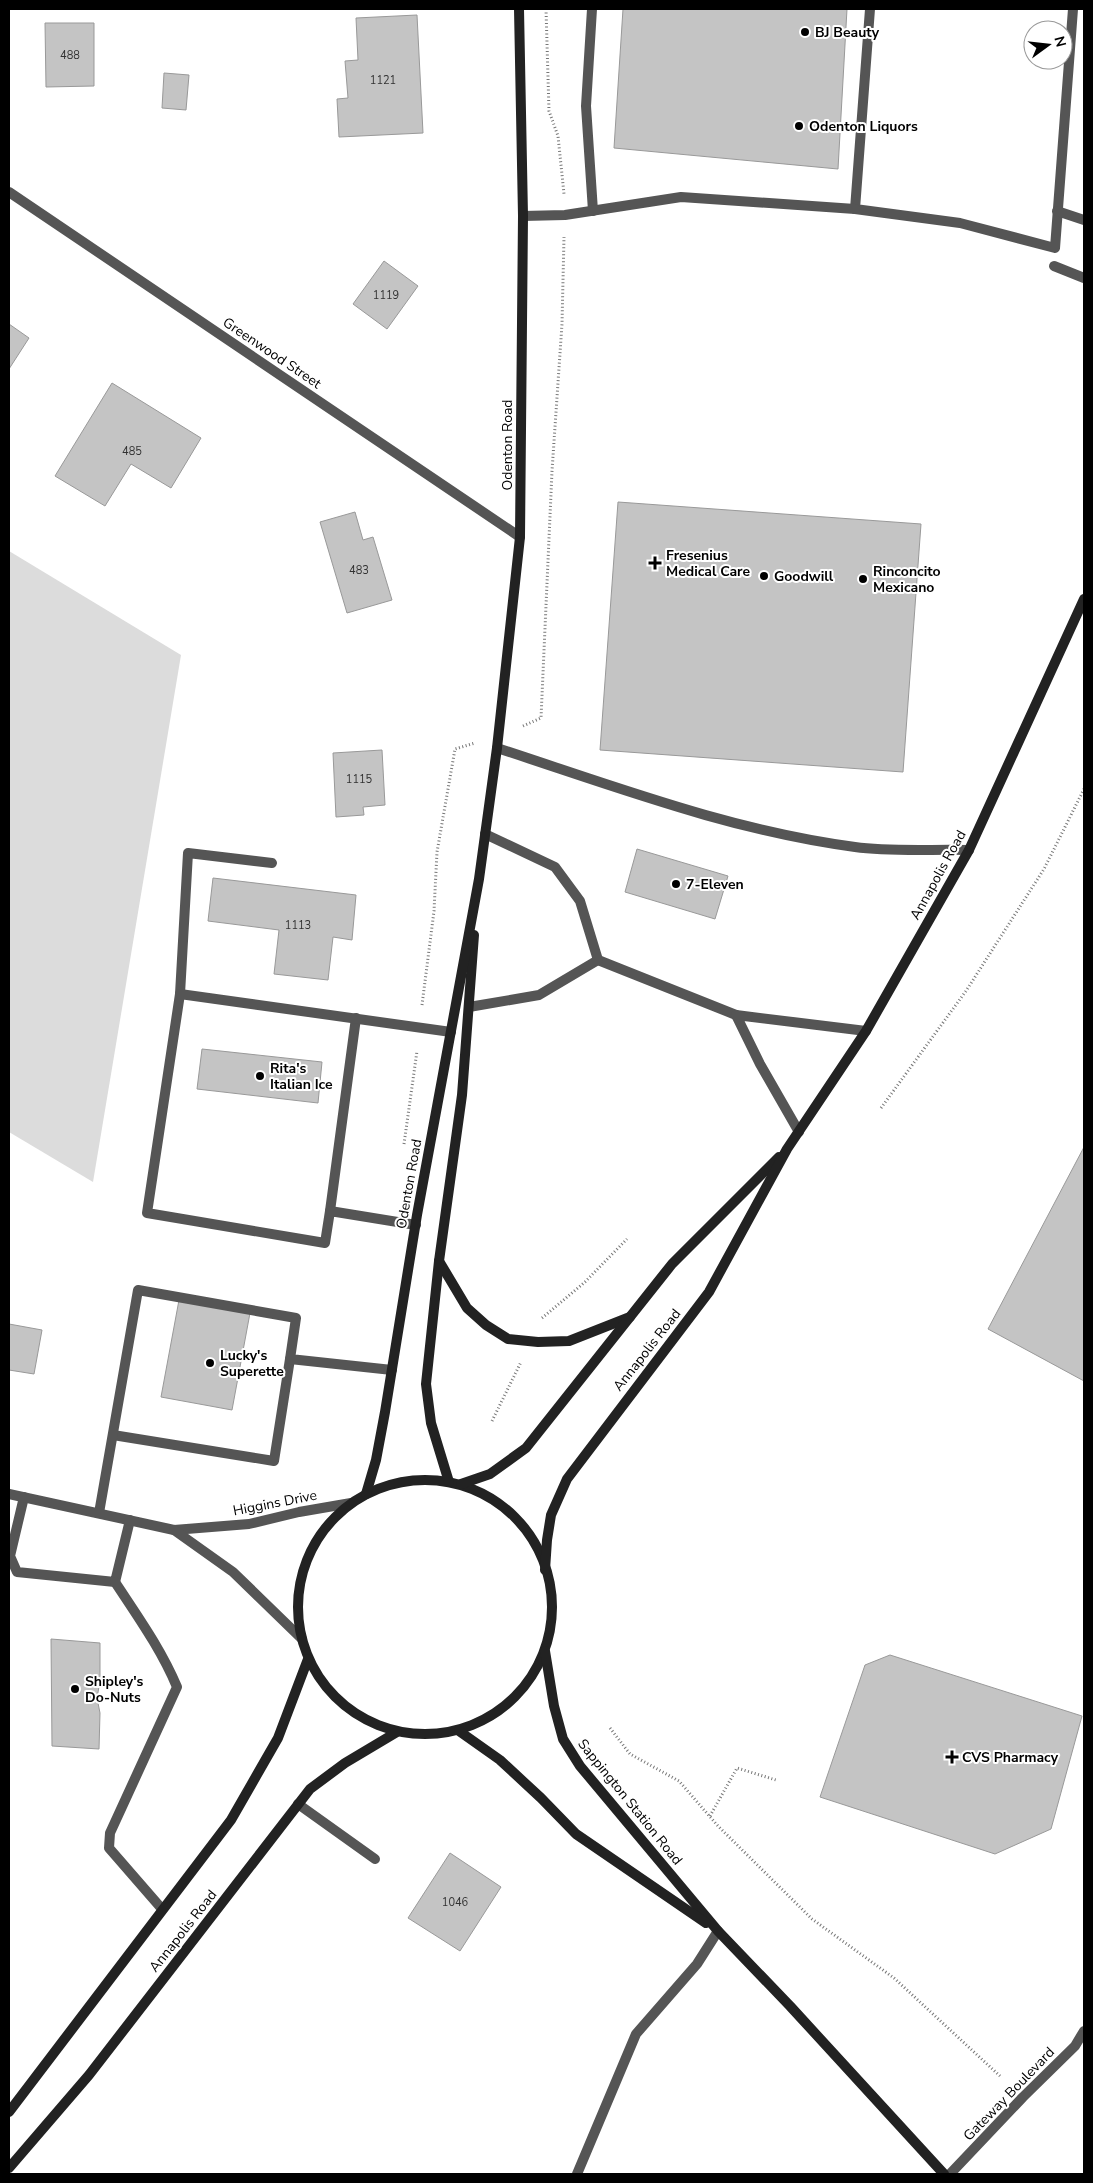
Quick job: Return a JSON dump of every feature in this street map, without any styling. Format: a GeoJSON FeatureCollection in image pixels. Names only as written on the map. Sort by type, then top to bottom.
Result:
{"type":"FeatureCollection","features":[{"type":"Feature","properties":{"kind":"main road","name":"Odenton Road"},"geometry":{"type":"LineString","coordinates":[[366,1494],[376,1460],[416,1225],[479,879],[497,748],[520,537],[523,216],[519,9]]}},
{"type":"Feature","properties":{"kind":"main road","name":"Annapolis Road"},"geometry":{"type":"LineString","coordinates":[[545,1570],[551,1515],[567,1479],[709,1292],[786,1150],[866,1031],[969,850],[1084,599]]}},
{"type":"Feature","properties":{"kind":"main road","name":"Odenton Road"},"geometry":{"type":"LineString","coordinates":[[449,1482],[431,1423],[426,1384],[439,1261],[462,1095],[479,879]]}},
{"type":"Feature","properties":{"kind":"main road","name":"Annapolis Road"},"geometry":{"type":"LineString","coordinates":[[461,1484],[490,1474],[526,1448],[672,1264],[786,1150]]}},
{"type":"Feature","properties":{"kind":"main road"},"geometry":{"type":"LineString","coordinates":[[439,1261],[467,1308],[486,1325],[508,1338],[538,1342],[569,1341],[631,1317]]}},
{"type":"Feature","properties":{"kind":"main road"},"geometry":{"type":"LineString","coordinates":[[428,1480],[461,1484],[501,1505],[522,1525],[539,1550],[545,1570],[551,1588],[550,1629],[538,1667],[518,1695],[491,1717],[459,1731],[428,1736],[396,1732],[357,1716],[325,1688],[308,1660],[297,1617],[302,1573],[320,1534],[351,1503],[375,1489],[401,1481],[428,1480]]}},
{"type":"Feature","properties":{"kind":"main road","name":"Sappington Station Road"},"geometry":{"type":"LineString","coordinates":[[544,1648],[554,1706],[563,1739],[580,1766],[718,1931],[790,2006],[944,2174]]}},
{"type":"Feature","properties":{"kind":"main road"},"geometry":{"type":"LineString","coordinates":[[9,2112],[231,1820],[278,1738],[308,1660]]}},
{"type":"Feature","properties":{"kind":"main road","name":"Sappington Station Road"},"geometry":{"type":"LineString","coordinates":[[459,1731],[500,1760],[576,1834],[718,1931]]}},
{"type":"Feature","properties":{"kind":"main road","name":"Annapolis Road"},"geometry":{"type":"LineString","coordinates":[[9,2168],[90,2075],[310,1789],[346,1763],[396,1732]]}},
{"type":"Feature","properties":{"kind":"street"},"geometry":{"type":"LineString","coordinates":[[592,9],[586,106],[593,210]]}},
{"type":"Feature","properties":{"kind":"street"},"geometry":{"type":"LineString","coordinates":[[855,209],[870,9]]}},
{"type":"Feature","properties":{"kind":"street"},"geometry":{"type":"LineString","coordinates":[[523,216],[565,215],[681,197],[855,209],[960,223],[1054,248],[1073,9]]}},
{"type":"Feature","properties":{"kind":"street","name":"Greenwood Street"},"geometry":{"type":"LineString","coordinates":[[9,192],[520,537]]}},
{"type":"Feature","properties":{"kind":"street"},"geometry":{"type":"LineString","coordinates":[[1058,211],[1084,220]]}},
{"type":"Feature","properties":{"kind":"street"},"geometry":{"type":"LineString","coordinates":[[1054,266],[1084,278]]}},
{"type":"Feature","properties":{"kind":"street"},"geometry":{"type":"LineString","coordinates":[[497,748],[706,816],[794,837],[856,848],[969,850]]}},
{"type":"Feature","properties":{"kind":"street"},"geometry":{"type":"LineString","coordinates":[[485,834],[555,867],[580,901],[598,960]]}},
{"type":"Feature","properties":{"kind":"street"},"geometry":{"type":"LineString","coordinates":[[272,863],[188,853],[180,994],[147,1213],[325,1243],[356,1018]]}},
{"type":"Feature","properties":{"kind":"street"},"geometry":{"type":"LineString","coordinates":[[469,1007],[539,995],[598,960]]}},
{"type":"Feature","properties":{"kind":"street"},"geometry":{"type":"LineString","coordinates":[[598,960],[736,1015],[866,1031]]}},
{"type":"Feature","properties":{"kind":"street"},"geometry":{"type":"LineString","coordinates":[[180,994],[451,1032]]}},
{"type":"Feature","properties":{"kind":"street"},"geometry":{"type":"LineString","coordinates":[[736,1015],[760,1064],[799,1132]]}},
{"type":"Feature","properties":{"kind":"street"},"geometry":{"type":"LineString","coordinates":[[330,1211],[416,1225]]}},
{"type":"Feature","properties":{"kind":"street"},"geometry":{"type":"LineString","coordinates":[[99,1513],[138,1290],[296,1318],[274,1461],[113,1435]]}},
{"type":"Feature","properties":{"kind":"street"},"geometry":{"type":"LineString","coordinates":[[290,1359],[392,1370]]}},
{"type":"Feature","properties":{"kind":"street","name":"Higgins Drive"},"geometry":{"type":"LineString","coordinates":[[9,1494],[174,1530],[249,1524],[299,1512],[351,1503]]}},
{"type":"Feature","properties":{"kind":"street"},"geometry":{"type":"LineString","coordinates":[[24,1497],[10,1556],[17,1572],[115,1582]]}},
{"type":"Feature","properties":{"kind":"street"},"geometry":{"type":"LineString","coordinates":[[130,1520],[115,1582],[151,1634],[165,1659],[177,1687],[110,1833],[109,1848],[162,1909]]}},
{"type":"Feature","properties":{"kind":"street","name":"Higgins Drive"},"geometry":{"type":"LineString","coordinates":[[174,1530],[233,1572],[302,1639]]}},
{"type":"Feature","properties":{"kind":"street"},"geometry":{"type":"LineString","coordinates":[[298,1804],[375,1859]]}},
{"type":"Feature","properties":{"kind":"street"},"geometry":{"type":"LineString","coordinates":[[577,2174],[636,2034],[697,1964],[718,1931]]}},
{"type":"Feature","properties":{"kind":"street","name":"Gateway Boulevard"},"geometry":{"type":"LineString","coordinates":[[950,2174],[1023,2097],[1075,2046],[1084,2031]]}},
{"type":"Feature","properties":{"kind":"path"},"geometry":{"type":"LineString","coordinates":[[881,1108],[966,991],[1039,878],[1084,788]]}},
{"type":"Feature","properties":{"kind":"path"},"geometry":{"type":"LineString","coordinates":[[610,1728],[630,1754],[679,1781],[710,1816],[812,1919],[894,1978],[1000,2076]]}},
{"type":"Feature","properties":{"kind":"path"},"geometry":{"type":"LineString","coordinates":[[710,1816],[737,1768],[776,1780]]}},
{"type":"Feature","properties":{"kind":"shaded area"},"geometry":{"type":"Polygon","coordinates":[[[9,551],[181,655],[93,1182],[9,1132],[9,551]]]}},
{"type":"Feature","properties":{"kind":"building"},"geometry":{"type":"Polygon","coordinates":[[[623,9],[847,9],[838,169],[614,148],[623,9]]]}},
{"type":"Feature","properties":{"kind":"building"},"geometry":{"type":"Polygon","coordinates":[[[417,15],[423,133],[339,137],[337,99],[348,98],[345,61],[358,60],[356,18],[417,15]]]}},
{"type":"Feature","properties":{"kind":"building"},"geometry":{"type":"Polygon","coordinates":[[[45,23],[94,23],[94,86],[46,87],[45,23]]]}},
{"type":"Feature","properties":{"kind":"building"},"geometry":{"type":"Polygon","coordinates":[[[164,73],[189,75],[186,110],[162,108],[164,73]]]}},
{"type":"Feature","properties":{"kind":"building"},"geometry":{"type":"Polygon","coordinates":[[[384,261],[418,286],[387,329],[353,304],[384,261]]]}},
{"type":"Feature","properties":{"kind":"building"},"geometry":{"type":"Polygon","coordinates":[[[9,324],[29,338],[9,369],[9,324]]]}},
{"type":"Feature","properties":{"kind":"building"},"geometry":{"type":"Polygon","coordinates":[[[112,383],[201,438],[171,488],[131,464],[105,506],[55,476],[112,383]]]}},
{"type":"Feature","properties":{"kind":"building"},"geometry":{"type":"Polygon","coordinates":[[[618,502],[921,524],[903,772],[600,750],[618,502]]]}},
{"type":"Feature","properties":{"kind":"building"},"geometry":{"type":"Polygon","coordinates":[[[355,512],[363,540],[373,537],[392,600],[347,613],[320,522],[355,512]]]}},
{"type":"Feature","properties":{"kind":"building"},"geometry":{"type":"Polygon","coordinates":[[[382,750],[385,805],[363,807],[364,815],[336,817],[333,753],[382,750]]]}},
{"type":"Feature","properties":{"kind":"building","name":"7-Eleven"},"geometry":{"type":"Polygon","coordinates":[[[637,849],[728,876],[715,919],[625,892],[637,849]]]}},
{"type":"Feature","properties":{"kind":"building"},"geometry":{"type":"Polygon","coordinates":[[[213,878],[356,895],[352,940],[333,937],[328,980],[274,974],[279,930],[208,921],[213,878]]]}},
{"type":"Feature","properties":{"kind":"building","name":"Rita's Italian Ice"},"geometry":{"type":"Polygon","coordinates":[[[202,1049],[322,1062],[318,1103],[197,1089],[202,1049]]]}},
{"type":"Feature","properties":{"kind":"building"},"geometry":{"type":"Polygon","coordinates":[[[1084,1147],[1084,1381],[988,1329],[1084,1147]]]}},
{"type":"Feature","properties":{"kind":"building"},"geometry":{"type":"Polygon","coordinates":[[[179,1300],[250,1313],[232,1410],[161,1397],[179,1300]]]}},
{"type":"Feature","properties":{"kind":"building"},"geometry":{"type":"Polygon","coordinates":[[[9,1324],[42,1330],[34,1374],[9,1370],[9,1324]]]}},
{"type":"Feature","properties":{"kind":"building","name":"Shipley's Do-Nuts"},"geometry":{"type":"Polygon","coordinates":[[[51,1639],[100,1643],[100,1681],[97,1698],[100,1713],[99,1749],[52,1746],[51,1639]]]}},
{"type":"Feature","properties":{"kind":"building","name":"CVS Pharmacy"},"geometry":{"type":"Polygon","coordinates":[[[890,1655],[1082,1716],[1051,1829],[995,1854],[820,1797],[865,1665],[890,1655]]]}},
{"type":"Feature","properties":{"kind":"building"},"geometry":{"type":"Polygon","coordinates":[[[450,1853],[501,1887],[460,1951],[408,1918],[450,1853]]]}},
{"type":"Feature","properties":{"kind":"place","name":"BJ Beauty"},"geometry":{"type":"Point","coordinates":[805,32]}},
{"type":"Feature","properties":{"kind":"place","name":"Odenton Liquors"},"geometry":{"type":"Point","coordinates":[799,126]}},
{"type":"Feature","properties":{"kind":"place","name":"Fresenius Medical Care"},"geometry":{"type":"Point","coordinates":[655,563]}},
{"type":"Feature","properties":{"kind":"place","name":"Goodwill"},"geometry":{"type":"Point","coordinates":[764,576]}},
{"type":"Feature","properties":{"kind":"place","name":"Rinconcito Mexicano"},"geometry":{"type":"Point","coordinates":[863,579]}},
{"type":"Feature","properties":{"kind":"place","name":"7-Eleven"},"geometry":{"type":"Point","coordinates":[676,884]}},
{"type":"Feature","properties":{"kind":"place","name":"Rita's Italian Ice"},"geometry":{"type":"Point","coordinates":[260,1076]}},
{"type":"Feature","properties":{"kind":"place","name":"Lucky's Superette"},"geometry":{"type":"Point","coordinates":[210,1363]}},
{"type":"Feature","properties":{"kind":"place","name":"Shipley's Do-Nuts"},"geometry":{"type":"Point","coordinates":[75,1689]}},
{"type":"Feature","properties":{"kind":"place","name":"CVS Pharmacy"},"geometry":{"type":"Point","coordinates":[952,1757]}}]}
